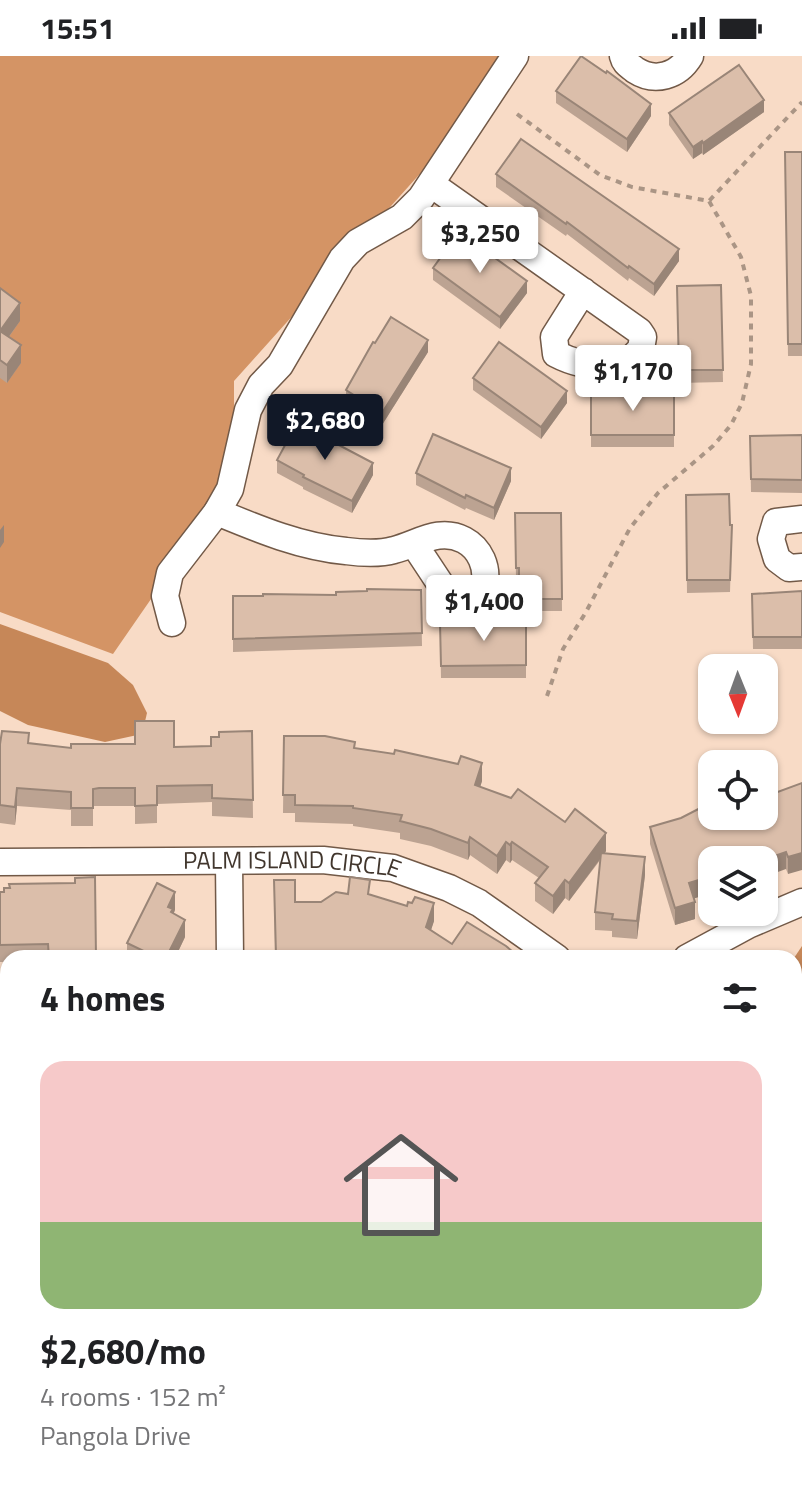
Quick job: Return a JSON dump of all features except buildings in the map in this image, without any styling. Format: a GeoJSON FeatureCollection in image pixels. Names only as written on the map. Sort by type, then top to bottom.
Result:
{"type":"FeatureCollection","features":[{"type":"Feature","properties":{"kind":"street"},"geometry":{"type":"LineString","coordinates":[[172,623],[165,596],[170,573],[217,512],[230,489],[248,410],[261,385],[280,365],[342,259],[358,242],[402,217],[421,198],[515,56]]}},
{"type":"Feature","properties":{"kind":"street"},"geometry":{"type":"LineString","coordinates":[[623,56],[625,62],[643,75],[660,78],[675,73],[690,56]]}},
{"type":"Feature","properties":{"kind":"street"},"geometry":{"type":"LineString","coordinates":[[431,184],[583,291]]}},
{"type":"Feature","properties":{"kind":"street"},"geometry":{"type":"LineString","coordinates":[[217,512],[267,533],[344,551],[391,551],[414,544]]}},
{"type":"Feature","properties":{"kind":"street"},"geometry":{"type":"LineString","coordinates":[[802,519],[776,522],[771,539],[777,559],[789,568],[802,567]]}},
{"type":"Feature","properties":{"kind":"street","name":"PALM ISLAND CIRCLE"},"geometry":{"type":"LineString","coordinates":[[0,862],[346,861],[417,875],[479,903],[546,950]]}},
{"type":"Feature","properties":{"kind":"street"},"geometry":{"type":"LineString","coordinates":[[229,862],[230,950]]}},
{"type":"Feature","properties":{"kind":"street"},"geometry":{"type":"LineString","coordinates":[[702,950],[748,925],[802,902]]}},
{"type":"Feature","properties":{"kind":"path"},"geometry":{"type":"LineString","coordinates":[[709,201],[802,102]]}},
{"type":"Feature","properties":{"kind":"path"},"geometry":{"type":"LineString","coordinates":[[517,114],[600,175],[632,187],[709,201],[741,257],[751,296],[751,364],[742,403],[731,425],[713,446],[658,493],[630,528],[563,649],[547,696]]}},
{"type":"Feature","properties":{"kind":"shaded area"},"geometry":{"type":"Polygon","coordinates":[[[0,56],[504,56],[426,167],[234,381],[234,479],[113,654],[0,612],[0,56]]]}},
{"type":"Feature","properties":{"kind":"shaded area"},"geometry":{"type":"Polygon","coordinates":[[[0,624],[108,663],[133,685],[147,713],[142,734],[105,742],[28,725],[0,711],[0,624]]]}}]}
